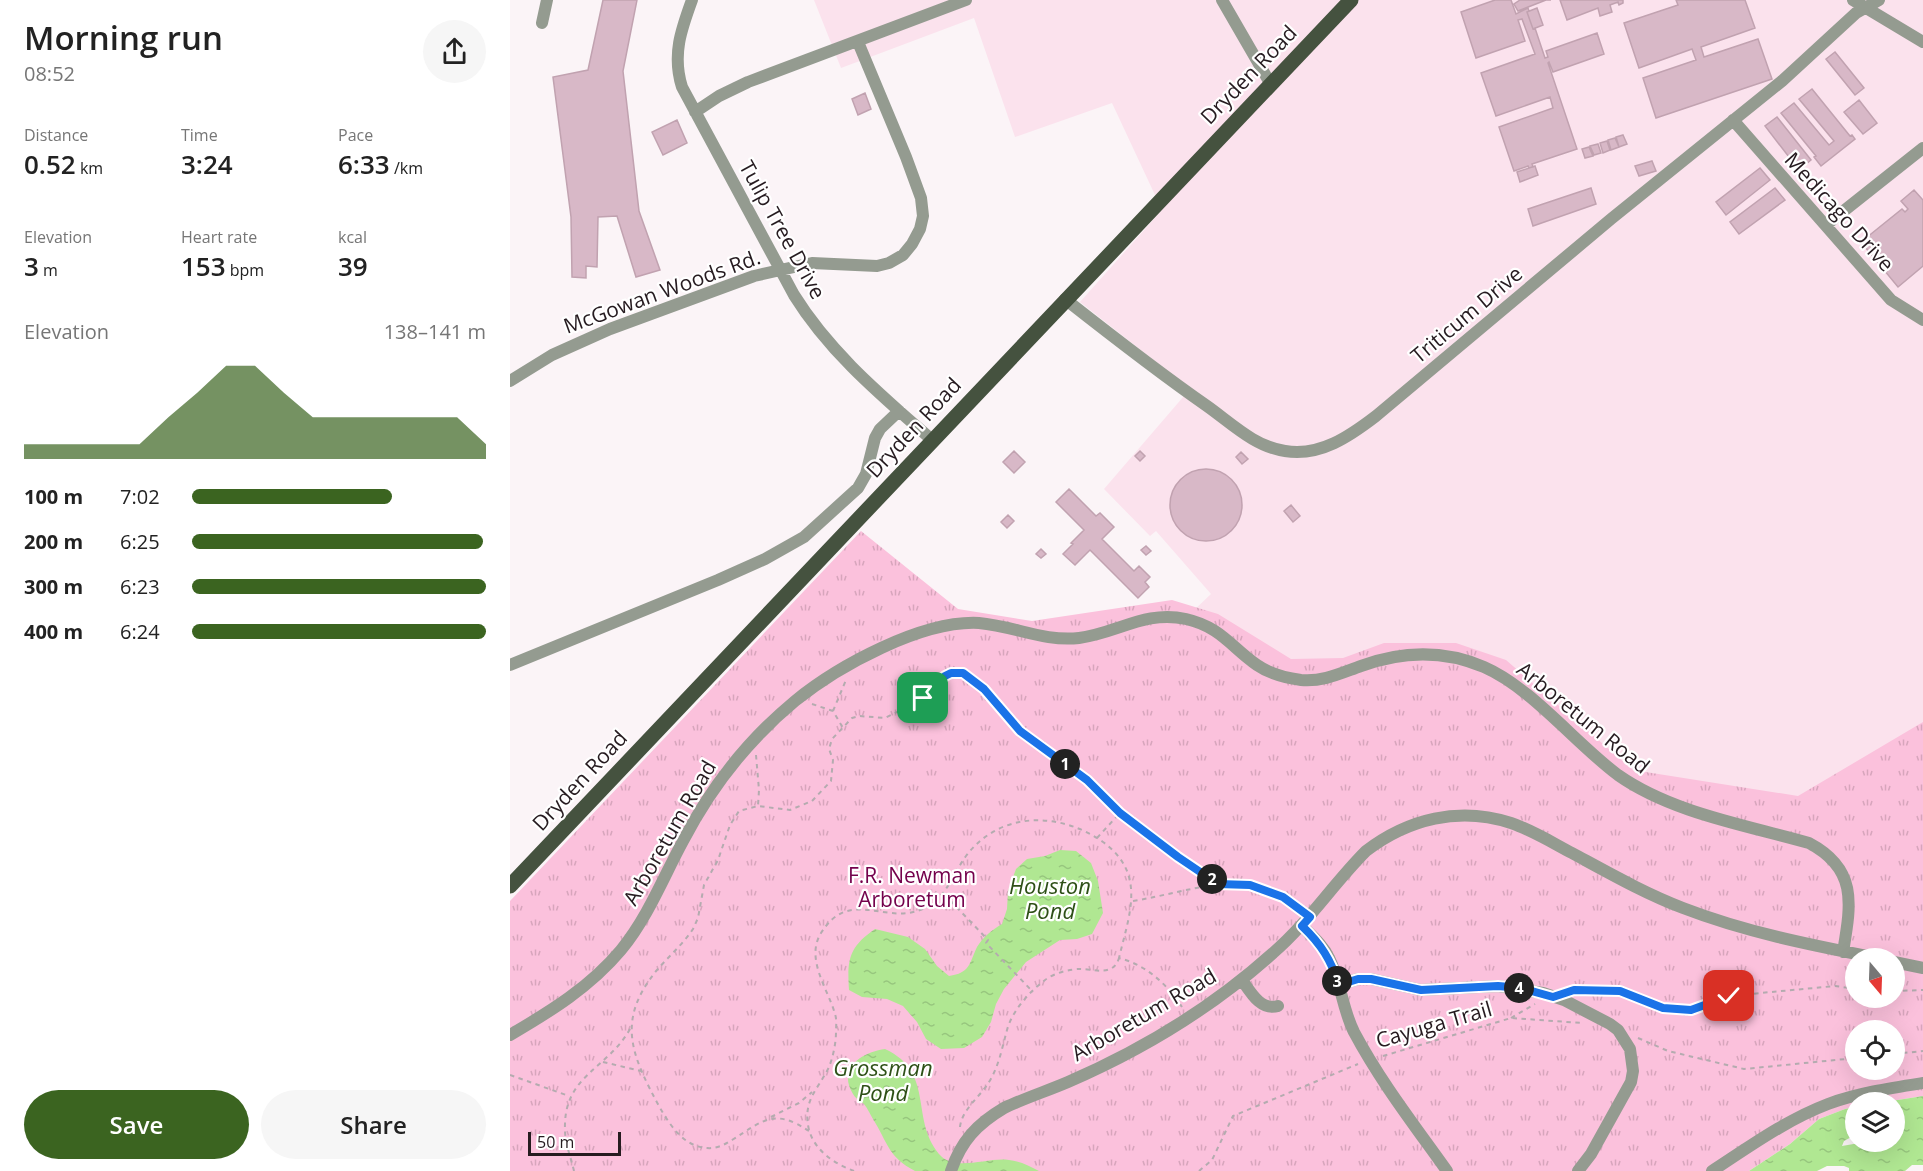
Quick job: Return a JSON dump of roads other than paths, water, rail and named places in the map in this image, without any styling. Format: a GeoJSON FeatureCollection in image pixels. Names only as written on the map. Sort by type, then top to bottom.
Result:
{"type":"FeatureCollection","features":[{"type":"Feature","properties":{"kind":"main road","name":"Dryden Road"},"geometry":{"type":"LineString","coordinates":[[510,886],[1351,0]]}},
{"type":"Feature","properties":{"kind":"street"},"geometry":{"type":"LineString","coordinates":[[542,23],[547,0]]}},
{"type":"Feature","properties":{"kind":"street","name":"Tulip Tree Drive"},"geometry":{"type":"LineString","coordinates":[[692,0],[679,35],[676,61],[682,87],[800,305],[818,330],[852,367],[932,440]]}},
{"type":"Feature","properties":{"kind":"street"},"geometry":{"type":"LineString","coordinates":[[695,112],[719,96],[748,82],[966,0]]}},
{"type":"Feature","properties":{"kind":"street"},"geometry":{"type":"LineString","coordinates":[[1222,0],[1270,83]]}},
{"type":"Feature","properties":{"kind":"street"},"geometry":{"type":"LineString","coordinates":[[1853,0],[1923,42]]}},
{"type":"Feature","properties":{"kind":"street","name":"Triticum Drive"},"geometry":{"type":"LineString","coordinates":[[1065,299],[1182,389],[1255,440],[1286,452],[1314,451],[1346,437],[1376,416],[1611,219],[1782,81],[1856,13],[1880,0]]}},
{"type":"Feature","properties":{"kind":"street","name":"McGowan Woods Rd."},"geometry":{"type":"LineString","coordinates":[[510,381],[552,355],[610,329],[754,276],[812,263],[872,266],[896,260],[907,250],[920,229],[923,207],[918,187],[858,42]]}},
{"type":"Feature","properties":{"kind":"street","name":"Medicago Drive"},"geometry":{"type":"LineString","coordinates":[[1733,120],[1891,300],[1923,320]]}},
{"type":"Feature","properties":{"kind":"street"},"geometry":{"type":"LineString","coordinates":[[1826,225],[1923,148]]}},
{"type":"Feature","properties":{"kind":"street"},"geometry":{"type":"LineString","coordinates":[[510,665],[718,580],[765,559],[804,537],[818,527],[858,488],[866,474],[875,438],[880,429],[899,411]]}},
{"type":"Feature","properties":{"kind":"street","name":"Arboretum Road"},"geometry":{"type":"LineString","coordinates":[[510,1035],[580,991],[621,950],[638,927],[710,794],[735,760],[764,728],[804,694],[868,654],[918,634],[954,624],[988,624],[1056,639],[1083,637],[1133,621],[1154,617],[1186,619],[1206,626],[1225,637],[1254,664],[1271,673],[1307,680],[1326,679],[1365,664],[1400,655],[1433,654],[1466,661],[1497,674],[1519,689],[1601,762],[1642,790],[1687,809],[1809,843],[1821,849],[1840,868],[1849,894],[1849,914],[1843,952],[1720,922],[1652,896],[1512,823],[1466,815],[1450,815],[1420,822],[1405,827],[1378,842],[1354,862],[1306,922],[1242,980],[1189,1017],[1101,1066],[1004,1108],[983,1122],[964,1141],[951,1171]]}},
{"type":"Feature","properties":{"kind":"street"},"geometry":{"type":"LineString","coordinates":[[1306,922],[1328,956],[1347,1016],[1370,1059],[1447,1171]]}},
{"type":"Feature","properties":{"kind":"street"},"geometry":{"type":"LineString","coordinates":[[1905,964],[1923,968]]}},
{"type":"Feature","properties":{"kind":"street"},"geometry":{"type":"LineString","coordinates":[[1339,985],[1358,979],[1371,979],[1421,990],[1498,986],[1521,988],[1564,1000],[1612,1025],[1630,1049],[1633,1060],[1631,1082],[1591,1154],[1578,1171]]}},
{"type":"Feature","properties":{"kind":"street"},"geometry":{"type":"LineString","coordinates":[[1242,980],[1261,1004],[1271,1007],[1278,1006]]}},
{"type":"Feature","properties":{"kind":"street"},"geometry":{"type":"LineString","coordinates":[[1712,1171],[1790,1122],[1829,1104],[1885,1089],[1923,1083]]}},
{"type":"Feature","properties":{"kind":"water","name":"Houston Pond"},"geometry":{"type":"Polygon","coordinates":[[[1060,850],[1076,851],[1091,863],[1098,881],[1103,913],[1092,934],[1077,939],[1060,940],[1026,962],[1004,989],[996,1004],[991,1022],[982,1037],[964,1048],[941,1049],[926,1039],[917,1022],[903,1006],[887,999],[862,997],[849,990],[849,962],[855,948],[875,929],[908,937],[925,949],[937,966],[949,976],[961,973],[968,967],[982,940],[1002,924],[1007,909],[1008,891],[1016,869],[1027,859],[1045,856],[1060,850]]]}},
{"type":"Feature","properties":{"kind":"water","name":"Grossman Pond"},"geometry":{"type":"Polygon","coordinates":[[[885,1049],[901,1059],[911,1071],[917,1084],[926,1129],[942,1157],[957,1163],[1013,1161],[1039,1171],[915,1171],[906,1166],[894,1155],[866,1106],[857,1099],[849,1085],[848,1076],[854,1063],[868,1054],[885,1049]]]}},
{"type":"Feature","properties":{"kind":"water"},"geometry":{"type":"Polygon","coordinates":[[[1923,1096],[1923,1165],[1912,1165],[1905,1171],[1849,1171],[1849,1168],[1844,1166],[1827,1166],[1817,1171],[1749,1171],[1790,1144],[1819,1119],[1845,1109],[1845,1140],[1842,1146],[1845,1145],[1845,1152],[1905,1152],[1905,1099],[1923,1096]]]}},
{"type":"Feature","properties":{"kind":"park label","name":"F.R. Newman Arboretum"},"geometry":{"type":"Point","coordinates":[912,888]}}]}
